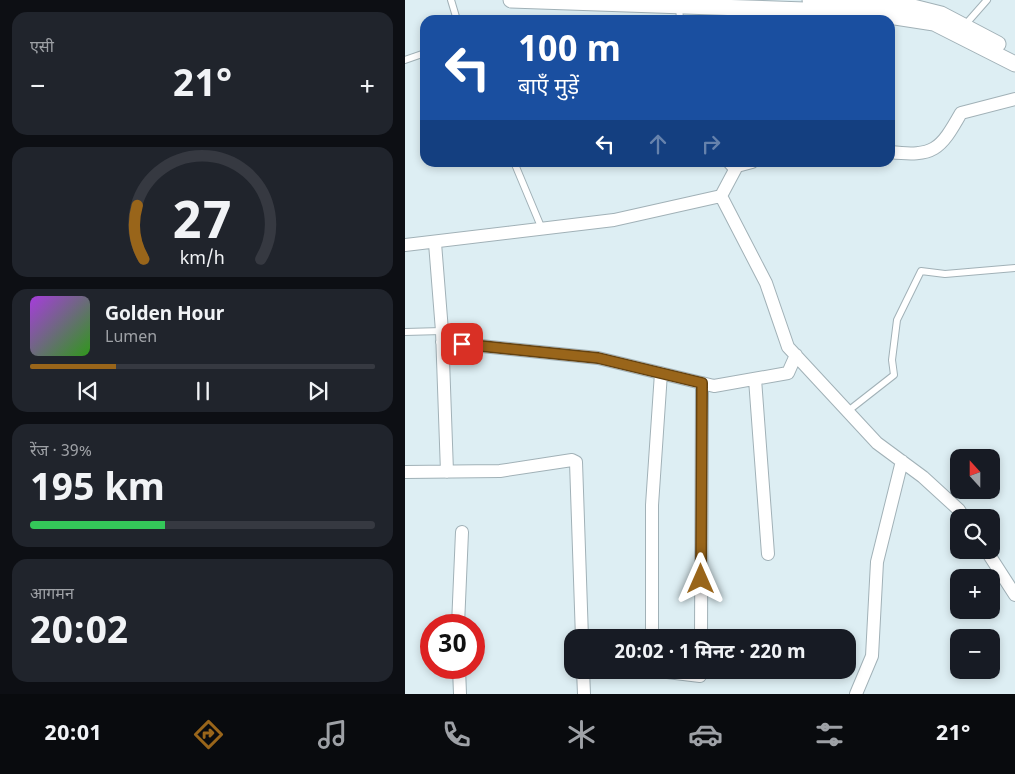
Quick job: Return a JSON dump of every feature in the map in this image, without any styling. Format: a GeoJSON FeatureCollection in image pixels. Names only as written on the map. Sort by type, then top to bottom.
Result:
{"type":"FeatureCollection","features":[{"type":"Feature","properties":{"kind":"street"},"geometry":{"type":"LineString","coordinates":[[511,0],[679,13],[863,12],[882,15]]}},
{"type":"Feature","properties":{"kind":"street"},"geometry":{"type":"LineString","coordinates":[[809,0],[893,2],[941,14],[1015,53]]}},
{"type":"Feature","properties":{"kind":"street"},"geometry":{"type":"LineString","coordinates":[[895,17],[934,23],[1015,64]]}},
{"type":"Feature","properties":{"kind":"street"},"geometry":{"type":"LineString","coordinates":[[895,153],[929,152],[946,139],[961,113],[1015,99]]}},
{"type":"Feature","properties":{"kind":"street"},"geometry":{"type":"LineString","coordinates":[[730,167],[721,196],[766,283],[788,347],[877,442],[902,461],[957,509]]}},
{"type":"Feature","properties":{"kind":"street"},"geometry":{"type":"LineString","coordinates":[[405,245],[614,220],[721,196]]}},
{"type":"Feature","properties":{"kind":"street"},"geometry":{"type":"LineString","coordinates":[[435,242],[442,337],[447,472]]}},
{"type":"Feature","properties":{"kind":"street"},"geometry":{"type":"LineString","coordinates":[[442,337],[598,358],[714,386],[788,373],[796,355]]}},
{"type":"Feature","properties":{"kind":"street"},"geometry":{"type":"LineString","coordinates":[[652,629],[653,505],[661,373]]}},
{"type":"Feature","properties":{"kind":"street"},"geometry":{"type":"LineString","coordinates":[[755,379],[768,554]]}},
{"type":"Feature","properties":{"kind":"street"},"geometry":{"type":"LineString","coordinates":[[701,629],[702,383]]}},
{"type":"Feature","properties":{"kind":"street"},"geometry":{"type":"LineString","coordinates":[[405,472],[500,471],[572,460],[576,462],[582,629]]}},
{"type":"Feature","properties":{"kind":"street"},"geometry":{"type":"LineString","coordinates":[[856,694],[872,656],[877,562],[902,461]]}},
{"type":"Feature","properties":{"kind":"street"},"geometry":{"type":"LineString","coordinates":[[457,614],[462,532]]}},
{"type":"Feature","properties":{"kind":"street"},"geometry":{"type":"LineString","coordinates":[[992,559],[1015,595]]}},
{"type":"Feature","properties":{"kind":"street"},"geometry":{"type":"LineString","coordinates":[[459,679],[460,694]]}},
{"type":"Feature","properties":{"kind":"street"},"geometry":{"type":"LineString","coordinates":[[583,679],[584,694]]}},
{"type":"Feature","properties":{"kind":"lane"},"geometry":{"type":"LineString","coordinates":[[451,0],[456,15]]}},
{"type":"Feature","properties":{"kind":"lane"},"geometry":{"type":"LineString","coordinates":[[964,26],[987,0]]}},
{"type":"Feature","properties":{"kind":"lane"},"geometry":{"type":"LineString","coordinates":[[405,60],[420,55]]}},
{"type":"Feature","properties":{"kind":"lane"},"geometry":{"type":"LineString","coordinates":[[516,167],[542,230]]}},
{"type":"Feature","properties":{"kind":"lane"},"geometry":{"type":"LineString","coordinates":[[848,411],[894,375],[892,360],[897,320],[921,271],[945,274],[1015,268]]}},
{"type":"Feature","properties":{"kind":"lane"},"geometry":{"type":"LineString","coordinates":[[405,332],[442,337]]}},
{"type":"Feature","properties":{"kind":"route"},"geometry":{"type":"LineString","coordinates":[[462,344],[598,358],[702,383],[701,579]]}}]}
